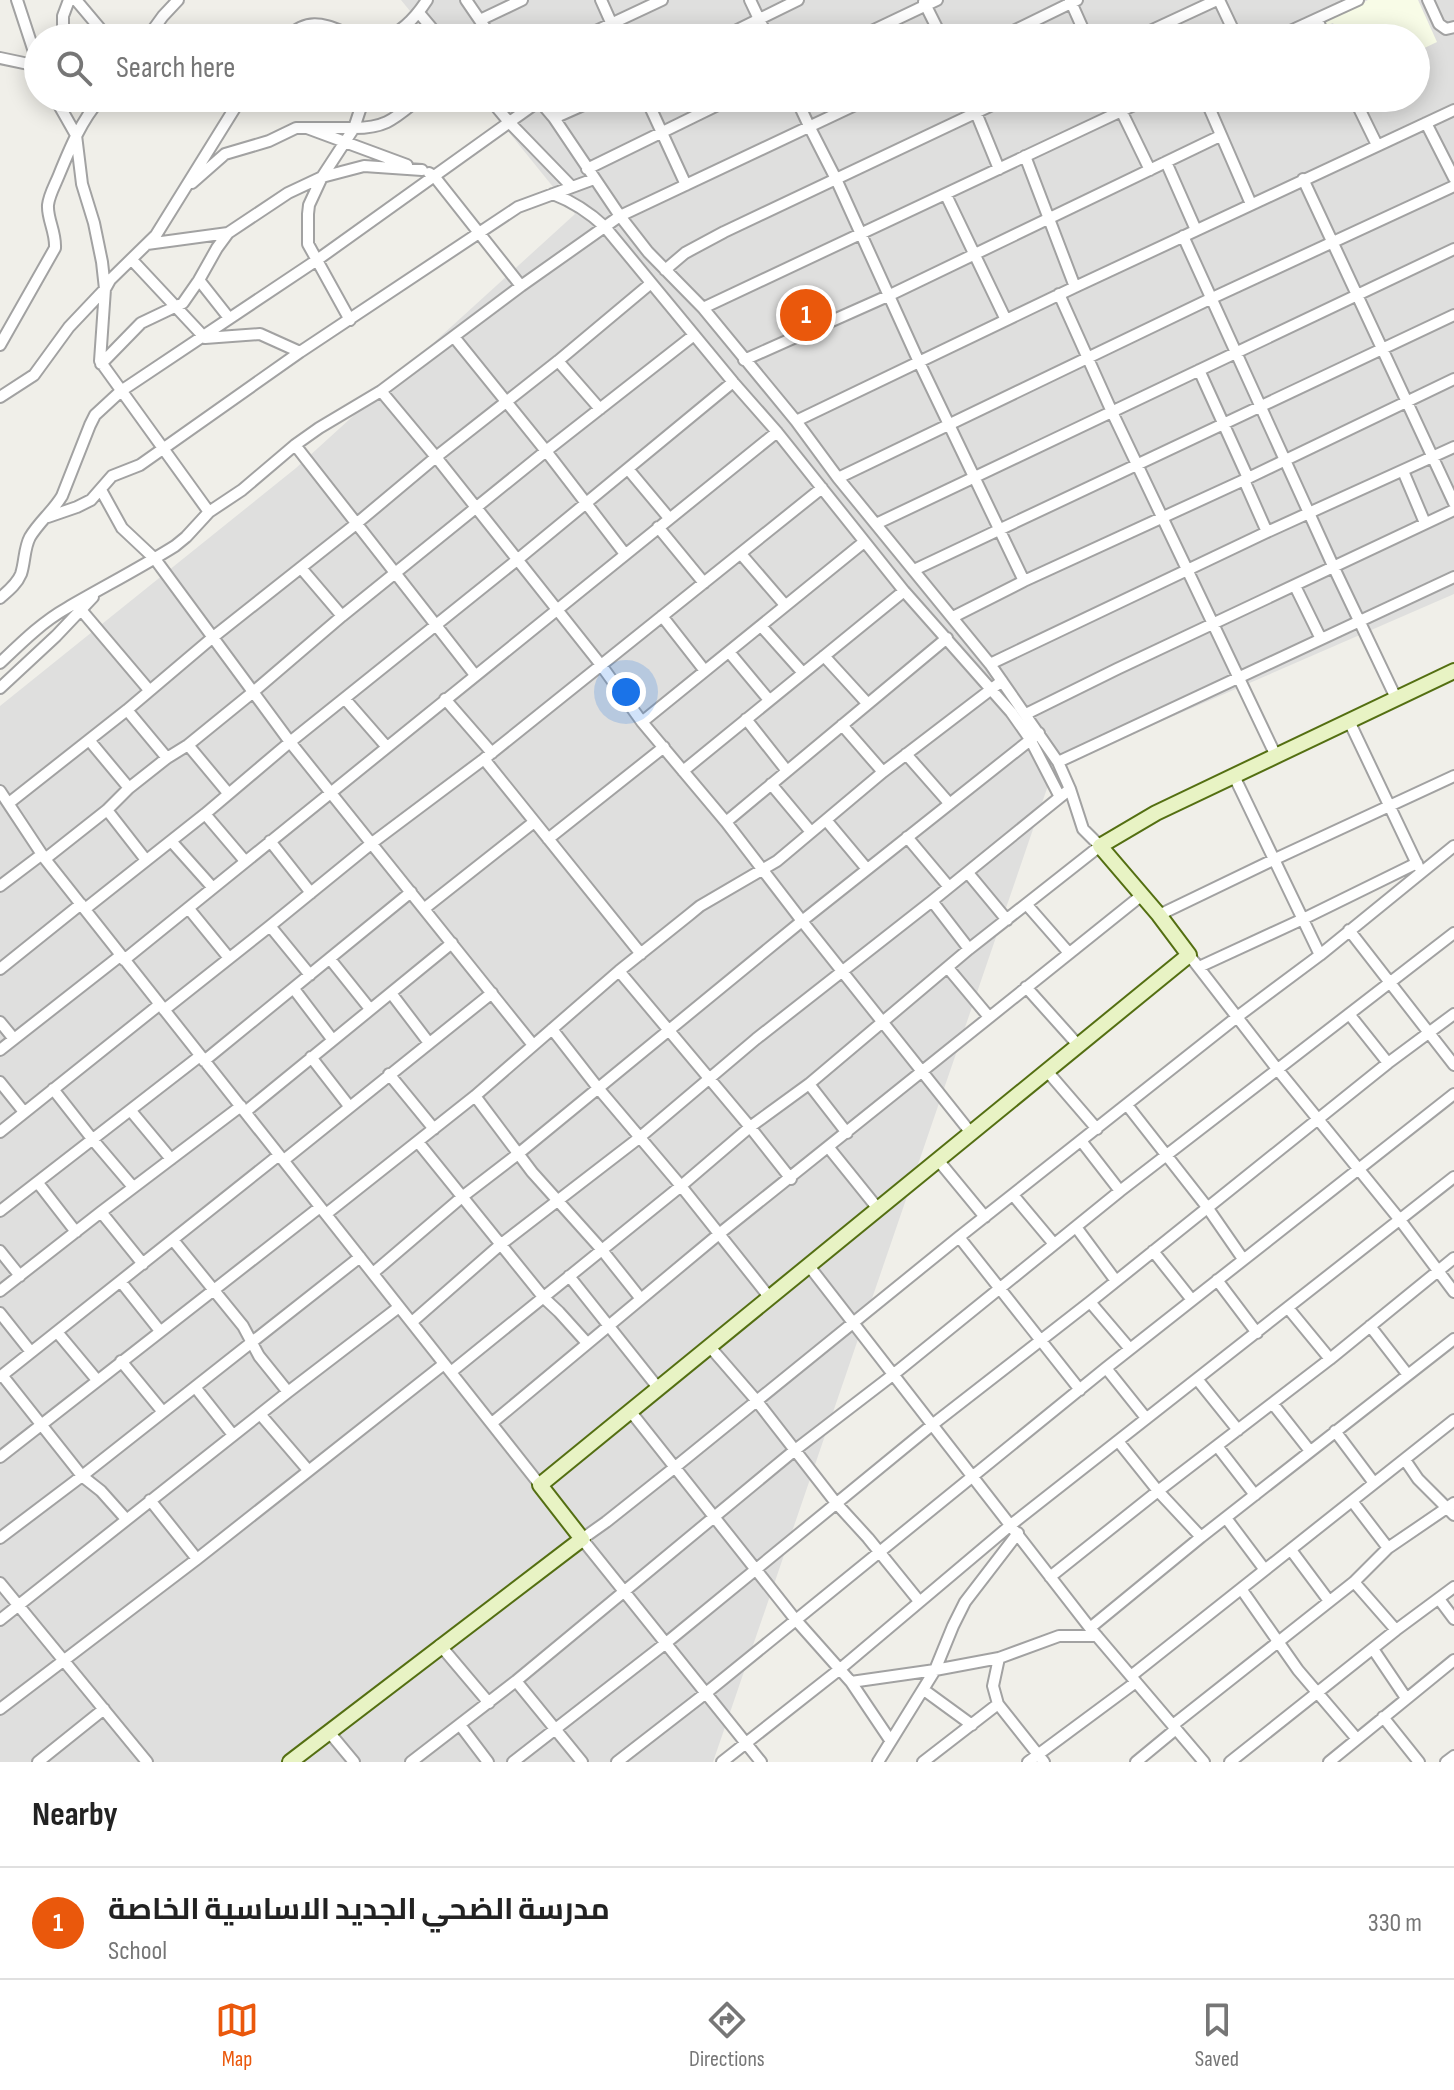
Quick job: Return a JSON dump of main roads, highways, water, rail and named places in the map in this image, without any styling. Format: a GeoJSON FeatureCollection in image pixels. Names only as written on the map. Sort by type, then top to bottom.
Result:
{"type":"FeatureCollection","features":[{"type":"Feature","properties":{"kind":"main road"},"geometry":{"type":"LineString","coordinates":[[290,1762],[582,1539],[540,1485],[1189,955],[1100,846],[1138,823],[1454,671]]}},
{"type":"Feature","properties":{"kind":"place","name":"مدرسة الضحي الجديد الاساسية الخاصة"},"geometry":{"type":"Point","coordinates":[806,315]}}]}
